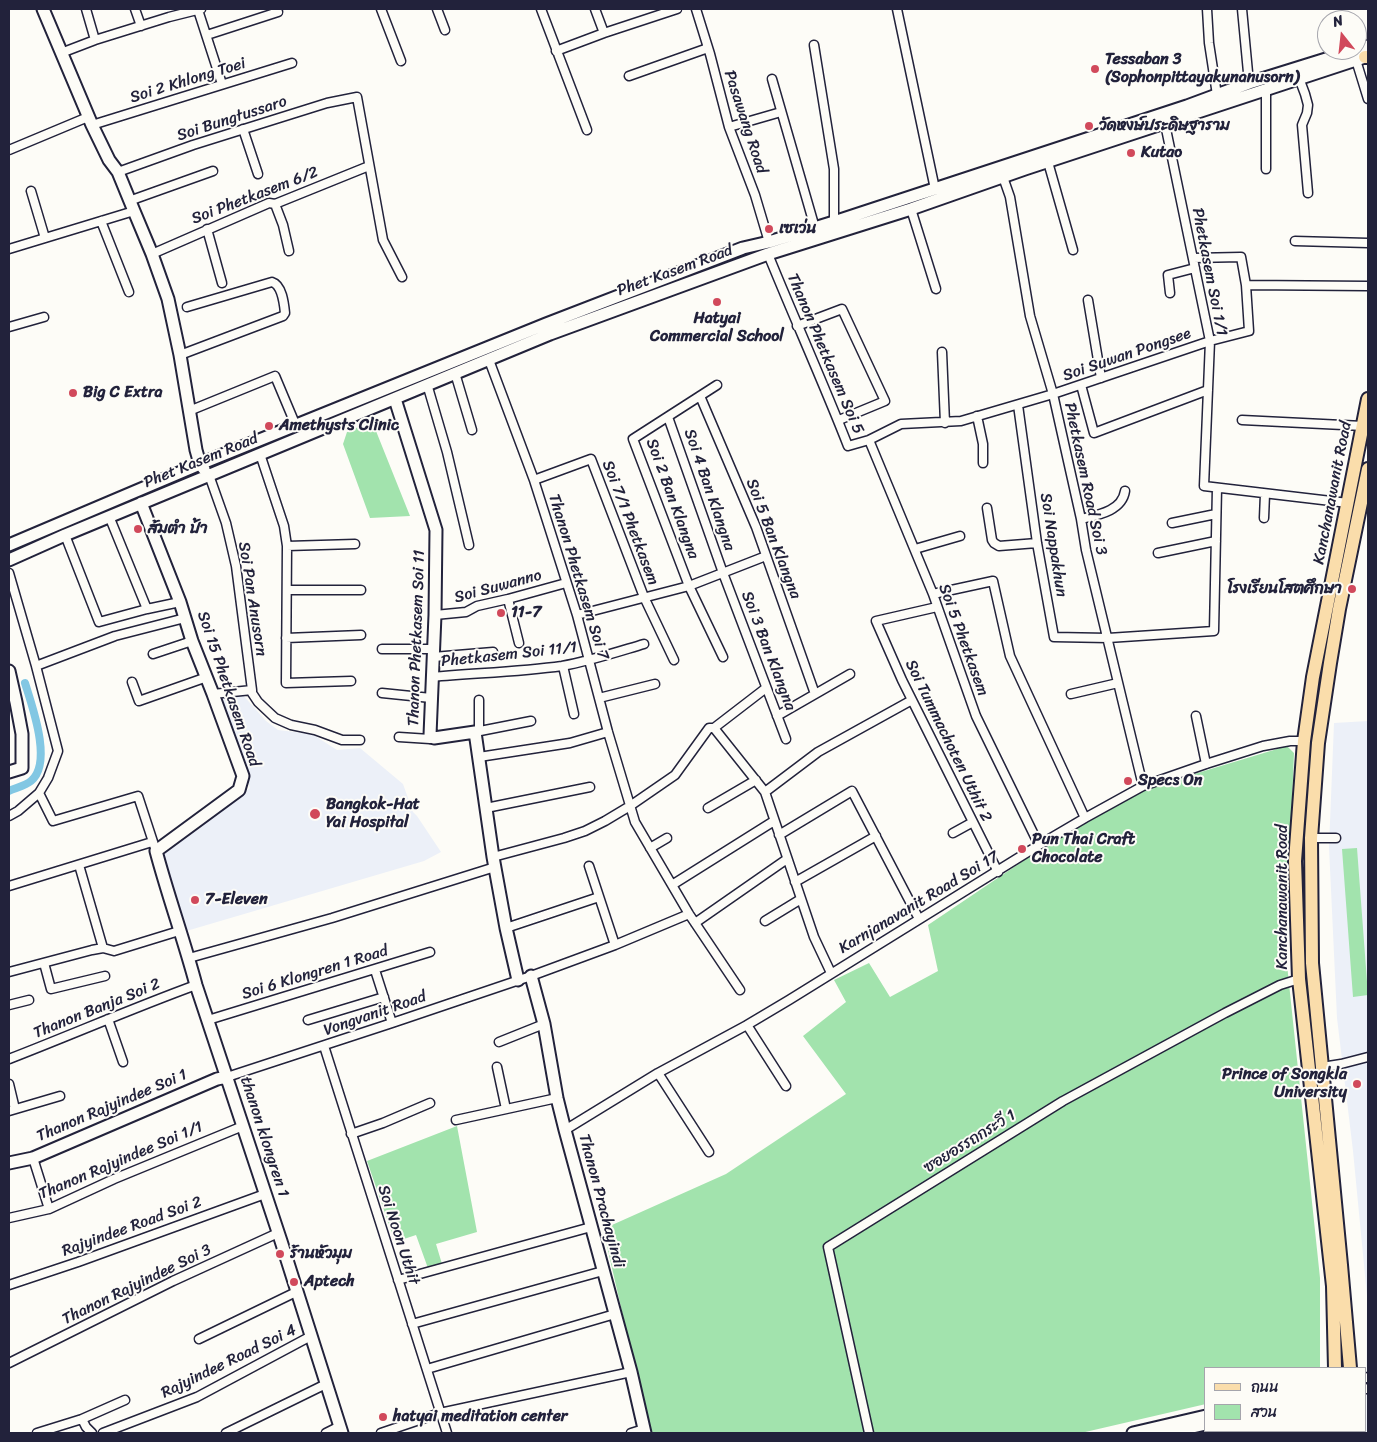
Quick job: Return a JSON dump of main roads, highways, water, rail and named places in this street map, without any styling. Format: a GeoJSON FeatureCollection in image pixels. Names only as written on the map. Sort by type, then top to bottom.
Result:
{"type":"FeatureCollection","features":[{"type":"Feature","properties":{"kind":"main road","name":"Kanchanawanit Road"},"geometry":{"type":"LineString","coordinates":[[1335,1367],[1333,1286],[1315,1068],[1311,838],[1318,743],[1333,608],[1348,503],[1368,399]]}},
{"type":"Feature","properties":{"kind":"main road","name":"Kanchanawanit Road"},"geometry":{"type":"LineString","coordinates":[[1350,1367],[1342,1265],[1315,1068],[1299,979],[1295,861],[1304,741],[1313,677],[1333,608],[1368,469]]}},
{"type":"Feature","properties":{"kind":"waterway"},"geometry":{"type":"LineString","coordinates":[[9,791],[31,781],[37,773],[40,761],[39,734],[25,683]]}},
{"type":"Feature","properties":{"kind":"place","name":"Tessaban 3 (Sophonpittayakunanusorn)"},"geometry":{"type":"Point","coordinates":[1095,69]}},
{"type":"Feature","properties":{"kind":"place","name":"วัดหงษ์ประดิษฐาราม"},"geometry":{"type":"Point","coordinates":[1089,126]}},
{"type":"Feature","properties":{"kind":"place","name":"Kutao"},"geometry":{"type":"Point","coordinates":[1131,153]}},
{"type":"Feature","properties":{"kind":"place","name":"เซเว่น"},"geometry":{"type":"Point","coordinates":[769,229]}},
{"type":"Feature","properties":{"kind":"place","name":"Hatyai Commercial School"},"geometry":{"type":"Point","coordinates":[717,302]}},
{"type":"Feature","properties":{"kind":"place","name":"Big C Extra"},"geometry":{"type":"Point","coordinates":[73,393]}},
{"type":"Feature","properties":{"kind":"place","name":"Amethysts Clinic"},"geometry":{"type":"Point","coordinates":[269,426]}},
{"type":"Feature","properties":{"kind":"place","name":"ส้มตำ ป้า"},"geometry":{"type":"Point","coordinates":[138,529]}},
{"type":"Feature","properties":{"kind":"place","name":"โรงเรียนโสตศึกษา"},"geometry":{"type":"Point","coordinates":[1352,589]}},
{"type":"Feature","properties":{"kind":"place","name":"11-7"},"geometry":{"type":"Point","coordinates":[501,613]}},
{"type":"Feature","properties":{"kind":"place","name":"Specs On"},"geometry":{"type":"Point","coordinates":[1128,781]}},
{"type":"Feature","properties":{"kind":"place","name":"Bangkok-Hat Yai Hospital"},"geometry":{"type":"Point","coordinates":[315,814]}},
{"type":"Feature","properties":{"kind":"place","name":"Pun Thai Craft Chocolate"},"geometry":{"type":"Point","coordinates":[1022,849]}},
{"type":"Feature","properties":{"kind":"place","name":"7-Eleven"},"geometry":{"type":"Point","coordinates":[195,900]}},
{"type":"Feature","properties":{"kind":"place","name":"Prince of Songkla University"},"geometry":{"type":"Point","coordinates":[1357,1084]}},
{"type":"Feature","properties":{"kind":"place","name":"ร้านหัวมุม"},"geometry":{"type":"Point","coordinates":[280,1254]}},
{"type":"Feature","properties":{"kind":"place","name":"Aptech"},"geometry":{"type":"Point","coordinates":[294,1282]}},
{"type":"Feature","properties":{"kind":"place","name":"hatyai meditation center"},"geometry":{"type":"Point","coordinates":[383,1417]}}]}
